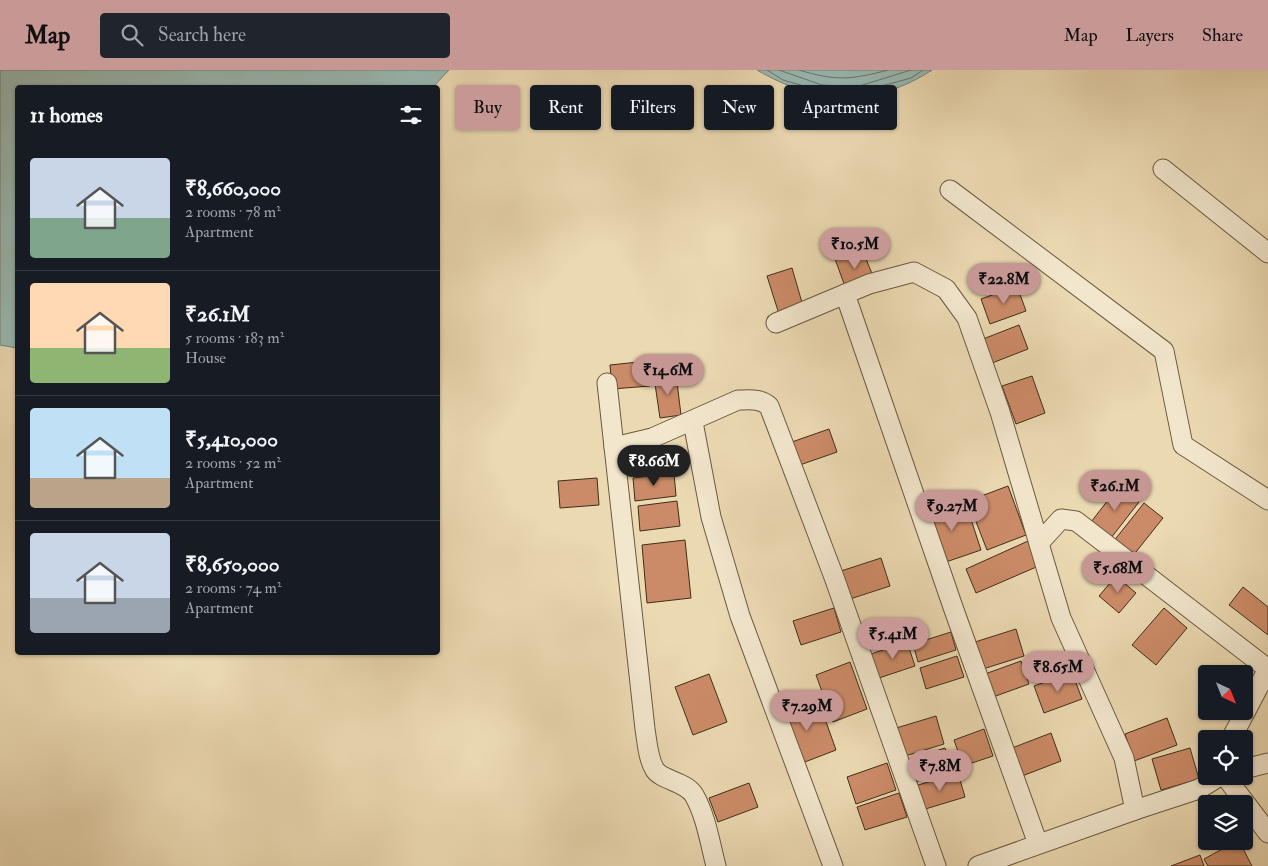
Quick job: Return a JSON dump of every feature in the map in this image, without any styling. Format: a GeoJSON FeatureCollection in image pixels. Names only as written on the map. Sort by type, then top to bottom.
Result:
{"type":"FeatureCollection","features":[{"type":"Feature","properties":{"kind":"street"},"geometry":{"type":"LineString","coordinates":[[1163,168],[1268,253]]}},
{"type":"Feature","properties":{"kind":"street"},"geometry":{"type":"LineString","coordinates":[[950,190],[1164,351],[1183,445],[1268,500]]}},
{"type":"Feature","properties":{"kind":"street"},"geometry":{"type":"LineString","coordinates":[[776,323],[869,284],[914,272],[946,289],[967,318],[1000,412],[1061,618],[1124,758],[1135,810]]}},
{"type":"Feature","properties":{"kind":"street"},"geometry":{"type":"LineString","coordinates":[[845,294],[954,610],[1038,844]]}},
{"type":"Feature","properties":{"kind":"street"},"geometry":{"type":"LineString","coordinates":[[607,383],[645,729],[651,762],[659,774],[680,784],[692,793],[700,809],[716,866]]}},
{"type":"Feature","properties":{"kind":"street"},"geometry":{"type":"LineString","coordinates":[[614,447],[652,438],[693,422],[738,400],[754,399],[764,402],[769,406],[834,577],[936,866]]}},
{"type":"Feature","properties":{"kind":"street"},"geometry":{"type":"LineString","coordinates":[[693,422],[711,517],[740,616],[833,866]]}},
{"type":"Feature","properties":{"kind":"street"},"geometry":{"type":"LineString","coordinates":[[1039,543],[1061,518],[1076,521],[1268,669],[1236,730]]}},
{"type":"Feature","properties":{"kind":"street"},"geometry":{"type":"LineString","coordinates":[[1253,767],[1268,763]]}},
{"type":"Feature","properties":{"kind":"street"},"geometry":{"type":"LineString","coordinates":[[978,866],[1206,785]]}},
{"type":"Feature","properties":{"kind":"street"},"geometry":{"type":"LineString","coordinates":[[1227,785],[1268,833]]}},
{"type":"Feature","properties":{"kind":"water"},"geometry":{"type":"Polygon","coordinates":[[[0,70],[449,70],[435,85],[15,85],[15,348],[0,345],[0,70]]]}},
{"type":"Feature","properties":{"kind":"water"},"geometry":{"type":"Polygon","coordinates":[[[757,70],[932,70],[897,87],[897,85],[789,85],[757,70]]]}},
{"type":"Feature","properties":{"kind":"building"},"geometry":{"type":"Polygon","coordinates":[[[862,249],[875,281],[847,292],[835,259],[862,249]]]}},
{"type":"Feature","properties":{"kind":"building"},"geometry":{"type":"Polygon","coordinates":[[[792,268],[803,306],[779,314],[767,276],[792,268]]]}},
{"type":"Feature","properties":{"kind":"building"},"geometry":{"type":"Polygon","coordinates":[[[1017,286],[1026,311],[990,324],[981,299],[1017,286]]]}},
{"type":"Feature","properties":{"kind":"building"},"geometry":{"type":"Polygon","coordinates":[[[1019,325],[1028,349],[987,365],[978,341],[1019,325]]]}},
{"type":"Feature","properties":{"kind":"building"},"geometry":{"type":"Polygon","coordinates":[[[648,361],[650,386],[612,389],[610,365],[648,361]]]}},
{"type":"Feature","properties":{"kind":"building"},"geometry":{"type":"Polygon","coordinates":[[[676,374],[681,415],[660,418],[654,377],[676,374]]]}},
{"type":"Feature","properties":{"kind":"building"},"geometry":{"type":"Polygon","coordinates":[[[1032,376],[1045,413],[1016,424],[1002,386],[1032,376]]]}},
{"type":"Feature","properties":{"kind":"building"},"geometry":{"type":"Polygon","coordinates":[[[829,429],[837,452],[797,466],[789,443],[829,429]]]}},
{"type":"Feature","properties":{"kind":"building"},"geometry":{"type":"Polygon","coordinates":[[[674,473],[676,496],[635,501],[633,478],[674,473]]]}},
{"type":"Feature","properties":{"kind":"building"},"geometry":{"type":"Polygon","coordinates":[[[597,478],[599,505],[560,508],[558,481],[597,478]]]}},
{"type":"Feature","properties":{"kind":"building"},"geometry":{"type":"Polygon","coordinates":[[[1008,486],[1026,535],[987,550],[968,501],[1008,486]]]}},
{"type":"Feature","properties":{"kind":"building"},"geometry":{"type":"Polygon","coordinates":[[[1119,486],[1139,502],[1111,538],[1091,522],[1119,486]]]}},
{"type":"Feature","properties":{"kind":"building"},"geometry":{"type":"Polygon","coordinates":[[[677,501],[680,526],[640,531],[638,506],[677,501]]]}},
{"type":"Feature","properties":{"kind":"building"},"geometry":{"type":"Polygon","coordinates":[[[965,501],[981,550],[940,564],[924,514],[965,501]]]}},
{"type":"Feature","properties":{"kind":"building"},"geometry":{"type":"Polygon","coordinates":[[[1144,503],[1163,518],[1132,557],[1113,542],[1144,503]]]}},
{"type":"Feature","properties":{"kind":"building"},"geometry":{"type":"Polygon","coordinates":[[[1037,537],[1048,562],[976,593],[966,569],[1037,537]]]}},
{"type":"Feature","properties":{"kind":"building"},"geometry":{"type":"Polygon","coordinates":[[[685,540],[691,598],[647,603],[642,545],[685,540]]]}},
{"type":"Feature","properties":{"kind":"building"},"geometry":{"type":"Polygon","coordinates":[[[881,558],[890,586],[847,600],[838,572],[881,558]]]}},
{"type":"Feature","properties":{"kind":"building"},"geometry":{"type":"Polygon","coordinates":[[[1116,576],[1136,593],[1119,613],[1099,596],[1116,576]]]}},
{"type":"Feature","properties":{"kind":"building"},"geometry":{"type":"Polygon","coordinates":[[[1243,587],[1268,607],[1268,635],[1229,605],[1243,587]]]}},
{"type":"Feature","properties":{"kind":"building"},"geometry":{"type":"Polygon","coordinates":[[[834,608],[841,632],[801,645],[793,621],[834,608]]]}},
{"type":"Feature","properties":{"kind":"building"},"geometry":{"type":"Polygon","coordinates":[[[1164,608],[1187,628],[1156,665],[1132,645],[1164,608]]]}},
{"type":"Feature","properties":{"kind":"building"},"geometry":{"type":"Polygon","coordinates":[[[1016,629],[1024,656],[983,669],[975,642],[1016,629]]]}},
{"type":"Feature","properties":{"kind":"building"},"geometry":{"type":"Polygon","coordinates":[[[951,632],[956,650],[918,662],[913,644],[951,632]]]}},
{"type":"Feature","properties":{"kind":"building"},"geometry":{"type":"Polygon","coordinates":[[[907,642],[915,666],[879,678],[871,654],[907,642]]]}},
{"type":"Feature","properties":{"kind":"building"},"geometry":{"type":"Polygon","coordinates":[[[957,656],[964,677],[926,689],[920,668],[957,656]]]}},
{"type":"Feature","properties":{"kind":"building"},"geometry":{"type":"Polygon","coordinates":[[[1021,661],[1029,684],[993,697],[985,674],[1021,661]]]}},
{"type":"Feature","properties":{"kind":"building"},"geometry":{"type":"Polygon","coordinates":[[[850,662],[867,709],[833,722],[816,675],[850,662]]]}},
{"type":"Feature","properties":{"kind":"building"},"geometry":{"type":"Polygon","coordinates":[[[1072,672],[1082,699],[1044,713],[1034,686],[1072,672]]]}},
{"type":"Feature","properties":{"kind":"building"},"geometry":{"type":"Polygon","coordinates":[[[709,674],[727,722],[693,735],[675,687],[709,674]]]}},
{"type":"Feature","properties":{"kind":"building"},"geometry":{"type":"Polygon","coordinates":[[[818,699],[836,750],[797,765],[779,714],[818,699]]]}},
{"type":"Feature","properties":{"kind":"building"},"geometry":{"type":"Polygon","coordinates":[[[936,716],[944,744],[902,757],[893,729],[936,716]]]}},
{"type":"Feature","properties":{"kind":"building"},"geometry":{"type":"Polygon","coordinates":[[[1167,718],[1177,745],[1134,761],[1125,734],[1167,718]]]}},
{"type":"Feature","properties":{"kind":"building"},"geometry":{"type":"Polygon","coordinates":[[[984,729],[993,756],[963,766],[954,740],[984,729]]]}},
{"type":"Feature","properties":{"kind":"building"},"geometry":{"type":"Polygon","coordinates":[[[1051,733],[1061,761],[1022,776],[1012,748],[1051,733]]]}},
{"type":"Feature","properties":{"kind":"building"},"geometry":{"type":"Polygon","coordinates":[[[945,748],[953,770],[915,782],[908,760],[945,748]]]}},
{"type":"Feature","properties":{"kind":"building"},"geometry":{"type":"Polygon","coordinates":[[[1190,748],[1198,779],[1161,790],[1152,759],[1190,748]]]}},
{"type":"Feature","properties":{"kind":"building"},"geometry":{"type":"Polygon","coordinates":[[[887,763],[896,790],[856,804],[847,777],[887,763]]]}},
{"type":"Feature","properties":{"kind":"building"},"geometry":{"type":"Polygon","coordinates":[[[958,773],[965,797],[922,810],[915,786],[958,773]]]}},
{"type":"Feature","properties":{"kind":"building"},"geometry":{"type":"Polygon","coordinates":[[[749,783],[758,807],[718,822],[709,798],[749,783]]]}},
{"type":"Feature","properties":{"kind":"building"},"geometry":{"type":"Polygon","coordinates":[[[899,793],[907,817],[865,830],[857,807],[899,793]]]}},
{"type":"Feature","properties":{"kind":"building"},"geometry":{"type":"Polygon","coordinates":[[[1220,850],[1244,850],[1252,866],[1208,866],[1204,859],[1220,850]]]}},
{"type":"Feature","properties":{"kind":"building"},"geometry":{"type":"Polygon","coordinates":[[[1200,855],[1204,866],[1171,866],[1200,855]]]}}]}
